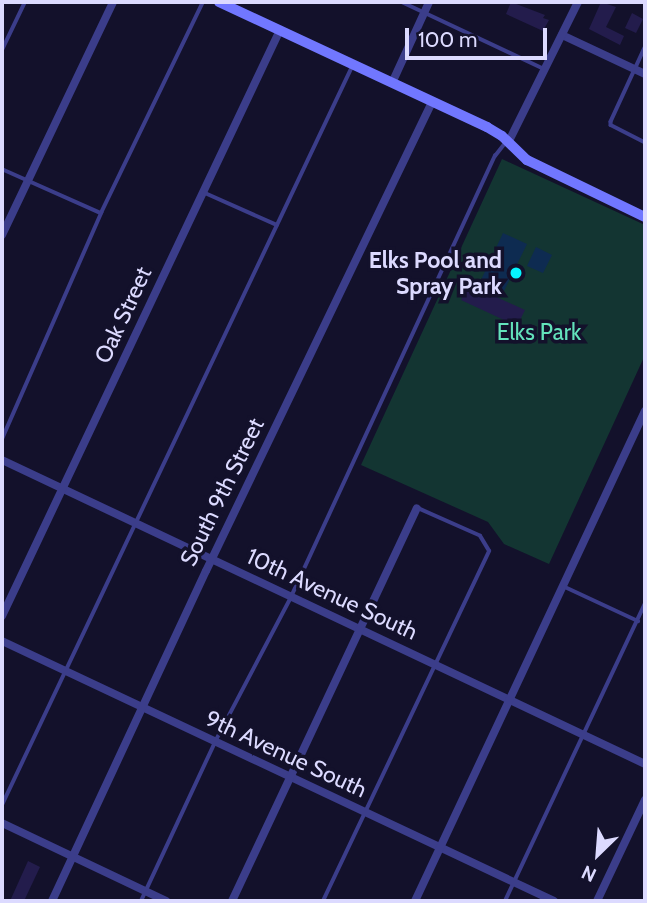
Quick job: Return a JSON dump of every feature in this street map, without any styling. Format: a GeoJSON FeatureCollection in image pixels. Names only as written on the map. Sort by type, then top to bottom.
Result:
{"type":"FeatureCollection","features":[{"type":"Feature","properties":{"kind":"street"},"geometry":{"type":"LineString","coordinates":[[2,235],[113,2]]}},
{"type":"Feature","properties":{"kind":"street"},"geometry":{"type":"LineString","coordinates":[[219,2],[486,127],[527,160],[645,217]]}},
{"type":"Feature","properties":{"kind":"street"},"geometry":{"type":"LineString","coordinates":[[392,83],[429,2]]}},
{"type":"Feature","properties":{"kind":"street"},"geometry":{"type":"LineString","coordinates":[[507,142],[578,2]]}},
{"type":"Feature","properties":{"kind":"street","name":"Oak Street"},"geometry":{"type":"LineString","coordinates":[[2,616],[279,30]]}},
{"type":"Feature","properties":{"kind":"street"},"geometry":{"type":"LineString","coordinates":[[562,35],[645,74]]}},
{"type":"Feature","properties":{"kind":"street","name":"South 9th Street"},"geometry":{"type":"LineString","coordinates":[[52,901],[212,558],[432,102]]}},
{"type":"Feature","properties":{"kind":"street"},"geometry":{"type":"LineString","coordinates":[[415,901],[645,411]]}},
{"type":"Feature","properties":{"kind":"street","name":"10th Avenue South"},"geometry":{"type":"LineString","coordinates":[[2,460],[645,764]]}},
{"type":"Feature","properties":{"kind":"street"},"geometry":{"type":"LineString","coordinates":[[232,901],[417,508]]}},
{"type":"Feature","properties":{"kind":"street","name":"9th Avenue South"},"geometry":{"type":"LineString","coordinates":[[2,641],[554,901]]}},
{"type":"Feature","properties":{"kind":"street"},"geometry":{"type":"LineString","coordinates":[[597,901],[645,800]]}},
{"type":"Feature","properties":{"kind":"street"},"geometry":{"type":"LineString","coordinates":[[2,823],[166,901]]}},
{"type":"Feature","properties":{"kind":"lane"},"geometry":{"type":"LineString","coordinates":[[2,50],[25,2]]}},
{"type":"Feature","properties":{"kind":"lane"},"geometry":{"type":"LineString","coordinates":[[2,439],[102,213],[203,2]]}},
{"type":"Feature","properties":{"kind":"lane"},"geometry":{"type":"LineString","coordinates":[[402,2],[545,70]]}},
{"type":"Feature","properties":{"kind":"lane"},"geometry":{"type":"LineString","coordinates":[[645,48],[611,122],[611,125],[645,142]]}},
{"type":"Feature","properties":{"kind":"lane"},"geometry":{"type":"LineString","coordinates":[[2,805],[353,65]]}},
{"type":"Feature","properties":{"kind":"lane"},"geometry":{"type":"LineString","coordinates":[[141,901],[215,741],[291,597],[495,156],[507,142]]}},
{"type":"Feature","properties":{"kind":"lane"},"geometry":{"type":"LineString","coordinates":[[2,169],[102,213]]}},
{"type":"Feature","properties":{"kind":"lane"},"geometry":{"type":"LineString","coordinates":[[203,191],[277,226]]}},
{"type":"Feature","properties":{"kind":"lane"},"geometry":{"type":"LineString","coordinates":[[323,901],[489,551],[480,536],[417,508]]}},
{"type":"Feature","properties":{"kind":"lane"},"geometry":{"type":"LineString","coordinates":[[563,586],[638,621]]}},
{"type":"Feature","properties":{"kind":"lane"},"geometry":{"type":"LineString","coordinates":[[505,901],[645,604]]}},
{"type":"Feature","properties":{"kind":"green space","name":"Elks Park"},"geometry":{"type":"Polygon","coordinates":[[[502,159],[645,225],[645,355],[549,564],[504,544],[488,522],[361,465],[502,159]]]}},
{"type":"Feature","properties":{"kind":"water"},"geometry":{"type":"Polygon","coordinates":[[[503,233],[527,244],[504,291],[481,280],[503,233]]]}},
{"type":"Feature","properties":{"kind":"water"},"geometry":{"type":"Polygon","coordinates":[[[536,247],[552,255],[543,273],[527,266],[536,247]]]}},
{"type":"Feature","properties":{"kind":"building"},"geometry":{"type":"Polygon","coordinates":[[[511,2],[545,15],[543,18],[549,20],[543,31],[506,14],[511,2]]]}},
{"type":"Feature","properties":{"kind":"building"},"geometry":{"type":"Polygon","coordinates":[[[601,2],[616,7],[606,27],[624,36],[620,45],[589,29],[601,2]]]}},
{"type":"Feature","properties":{"kind":"building"},"geometry":{"type":"Polygon","coordinates":[[[632,13],[643,19],[636,33],[625,28],[632,13]]]}},
{"type":"Feature","properties":{"kind":"building"},"geometry":{"type":"Polygon","coordinates":[[[468,284],[525,310],[517,326],[461,300],[468,284]]]}},
{"type":"Feature","properties":{"kind":"building"},"geometry":{"type":"Polygon","coordinates":[[[28,861],[40,867],[24,901],[10,901],[28,861]]]}},
{"type":"Feature","properties":{"kind":"place","name":"Elks Pool and Spray Park"},"geometry":{"type":"Point","coordinates":[516,273]}}]}
